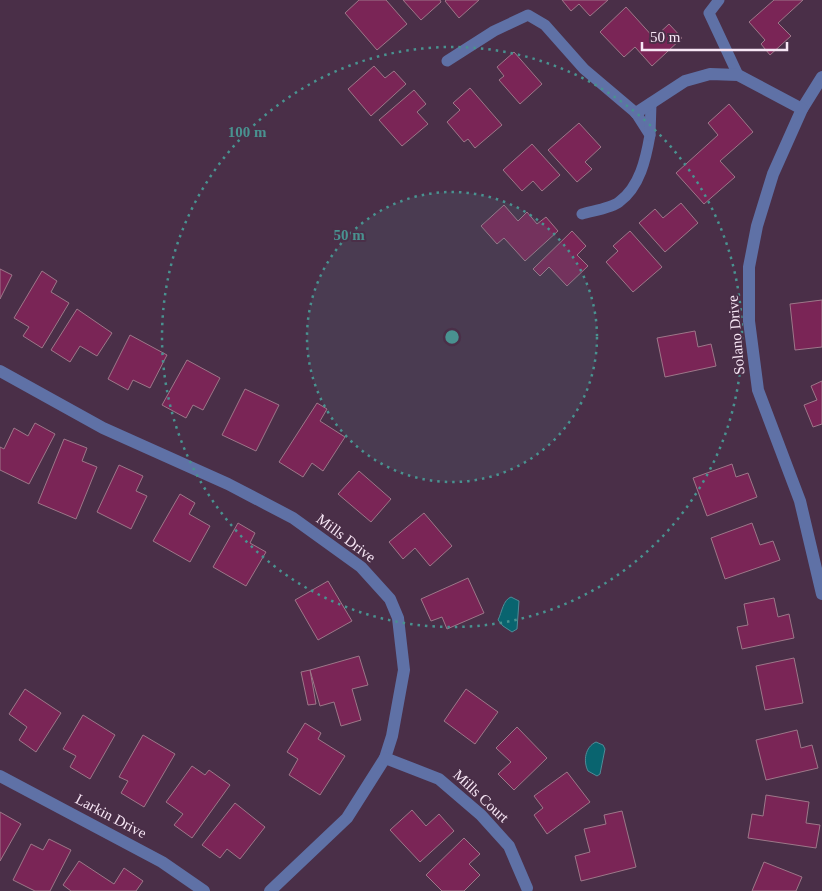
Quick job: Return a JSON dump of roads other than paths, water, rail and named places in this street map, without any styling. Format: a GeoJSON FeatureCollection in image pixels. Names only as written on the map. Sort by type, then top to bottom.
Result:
{"type":"FeatureCollection","features":[{"type":"Feature","properties":{"kind":"street"},"geometry":{"type":"LineString","coordinates":[[636,113],[685,81],[710,74],[738,75],[802,109]]}},
{"type":"Feature","properties":{"kind":"street","name":"Solano Drive"},"geometry":{"type":"LineString","coordinates":[[822,77],[802,109],[773,174],[757,226],[749,268],[748,321],[758,390],[800,501],[822,594]]}},
{"type":"Feature","properties":{"kind":"street","name":"Mills Drive"},"geometry":{"type":"LineString","coordinates":[[0,371],[104,428],[228,484],[293,518],[361,567],[390,599],[398,618],[404,670],[392,736],[385,758],[347,818],[270,891]]}},
{"type":"Feature","properties":{"kind":"street","name":"Mills Court"},"geometry":{"type":"LineString","coordinates":[[385,758],[439,779],[481,815],[509,846],[528,888]]}},
{"type":"Feature","properties":{"kind":"street","name":"Larkin Drive"},"geometry":{"type":"LineString","coordinates":[[0,776],[162,862],[204,891]]}},
{"type":"Feature","properties":{"kind":"lane"},"geometry":{"type":"LineString","coordinates":[[719,0],[709,13],[738,75]]}},
{"type":"Feature","properties":{"kind":"lane"},"geometry":{"type":"LineString","coordinates":[[447,61],[494,31],[528,15],[545,25],[584,69],[636,113],[650,135]]}},
{"type":"Feature","properties":{"kind":"lane"},"geometry":{"type":"LineString","coordinates":[[582,214],[618,203],[632,189],[645,161],[650,135],[651,103]]}}]}
